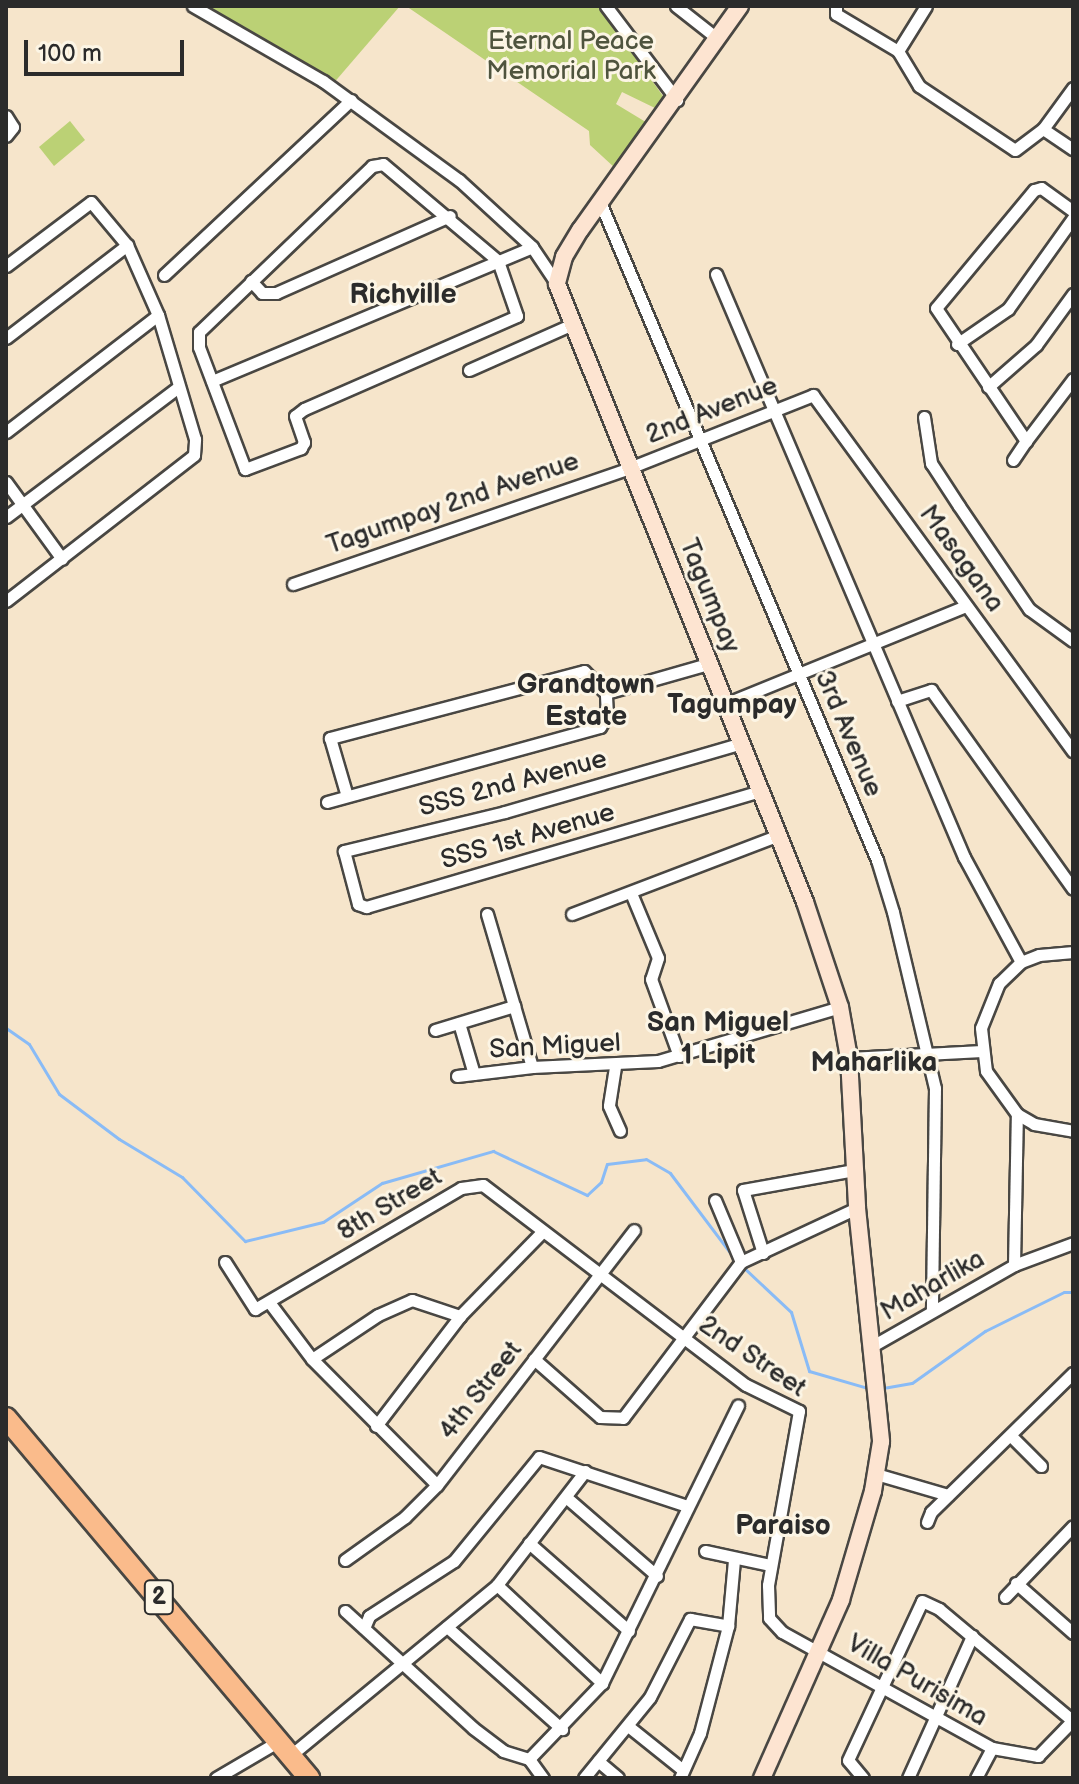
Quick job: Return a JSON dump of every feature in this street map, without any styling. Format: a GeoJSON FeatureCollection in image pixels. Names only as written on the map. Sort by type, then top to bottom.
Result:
{"type":"FeatureCollection","features":[{"type":"Feature","properties":{"kind":"highway","name":"2"},"geometry":{"type":"LineString","coordinates":[[6,1418],[309,1778]]}},
{"type":"Feature","properties":{"kind":"main road"},"geometry":{"type":"LineString","coordinates":[[557,284],[564,257],[600,202],[681,95],[740,6]]}},
{"type":"Feature","properties":{"kind":"main road","name":"Tagumpay"},"geometry":{"type":"LineString","coordinates":[[557,284],[779,835],[840,1007],[849,1058],[857,1208],[877,1375],[876,1474],[855,1560],[821,1651],[762,1778]]}},
{"type":"Feature","properties":{"kind":"street"},"geometry":{"type":"LineString","coordinates":[[193,6],[351,100],[459,180],[532,247],[557,284]]}},
{"type":"Feature","properties":{"kind":"street"},"geometry":{"type":"LineString","coordinates":[[606,6],[681,95]]}},
{"type":"Feature","properties":{"kind":"street"},"geometry":{"type":"LineString","coordinates":[[676,6],[718,39]]}},
{"type":"Feature","properties":{"kind":"street"},"geometry":{"type":"LineString","coordinates":[[836,6],[836,14],[898,51],[919,86],[1015,150],[1043,129],[1073,88]]}},
{"type":"Feature","properties":{"kind":"street"},"geometry":{"type":"LineString","coordinates":[[898,51],[926,6]]}},
{"type":"Feature","properties":{"kind":"street"},"geometry":{"type":"LineString","coordinates":[[164,275],[351,100]]}},
{"type":"Feature","properties":{"kind":"street"},"geometry":{"type":"LineString","coordinates":[[6,116],[9,134]]}},
{"type":"Feature","properties":{"kind":"street"},"geometry":{"type":"LineString","coordinates":[[1043,129],[1073,149]]}},
{"type":"Feature","properties":{"kind":"street"},"geometry":{"type":"LineString","coordinates":[[375,164],[383,164],[450,216],[498,261],[517,316],[304,409],[295,416],[304,442],[301,448],[245,469],[212,381],[199,332],[375,164]]}},
{"type":"Feature","properties":{"kind":"street"},"geometry":{"type":"LineString","coordinates":[[1026,441],[957,344],[936,308],[1034,190],[1041,188],[1073,211]]}},
{"type":"Feature","properties":{"kind":"street"},"geometry":{"type":"LineString","coordinates":[[6,266],[91,202],[127,245],[158,315],[177,388],[195,439],[194,455],[6,601]]}},
{"type":"Feature","properties":{"kind":"street","name":"3rd Avenue"},"geometry":{"type":"LineString","coordinates":[[600,202],[877,860],[935,1088],[932,1311]]}},
{"type":"Feature","properties":{"kind":"street"},"geometry":{"type":"LineString","coordinates":[[251,281],[262,293],[276,293],[450,216]]}},
{"type":"Feature","properties":{"kind":"street"},"geometry":{"type":"LineString","coordinates":[[957,344],[1008,309],[1073,218]]}},
{"type":"Feature","properties":{"kind":"street"},"geometry":{"type":"LineString","coordinates":[[6,338],[127,245]]}},
{"type":"Feature","properties":{"kind":"street"},"geometry":{"type":"LineString","coordinates":[[212,381],[532,247]]}},
{"type":"Feature","properties":{"kind":"street"},"geometry":{"type":"LineString","coordinates":[[716,274],[775,408],[872,645],[990,914],[1021,962]]}},
{"type":"Feature","properties":{"kind":"street"},"geometry":{"type":"LineString","coordinates":[[988,387],[1036,345],[1073,294]]}},
{"type":"Feature","properties":{"kind":"street"},"geometry":{"type":"LineString","coordinates":[[6,432],[158,315]]}},
{"type":"Feature","properties":{"kind":"street"},"geometry":{"type":"LineString","coordinates":[[469,370],[573,324]]}},
{"type":"Feature","properties":{"kind":"street"},"geometry":{"type":"LineString","coordinates":[[1013,460],[1073,379]]}},
{"type":"Feature","properties":{"kind":"street"},"geometry":{"type":"LineString","coordinates":[[6,517],[177,388]]}},
{"type":"Feature","properties":{"kind":"street","name":"2nd Avenue"},"geometry":{"type":"LineString","coordinates":[[629,468],[812,395]]}},
{"type":"Feature","properties":{"kind":"street","name":"Masagana"},"geometry":{"type":"LineString","coordinates":[[812,395],[1073,751]]}},
{"type":"Feature","properties":{"kind":"street"},"geometry":{"type":"LineString","coordinates":[[924,417],[931,463],[959,506],[1029,609],[1073,641]]}},
{"type":"Feature","properties":{"kind":"street","name":"Tagumpay 2nd Avenue"},"geometry":{"type":"LineString","coordinates":[[293,584],[629,468]]}},
{"type":"Feature","properties":{"kind":"street"},"geometry":{"type":"LineString","coordinates":[[6,482],[62,559]]}},
{"type":"Feature","properties":{"kind":"street"},"geometry":{"type":"LineString","coordinates":[[727,703],[800,676],[966,606]]}},
{"type":"Feature","properties":{"kind":"street"},"geometry":{"type":"LineString","coordinates":[[606,693],[711,663]]}},
{"type":"Feature","properties":{"kind":"street"},"geometry":{"type":"LineString","coordinates":[[327,802],[600,727],[607,715],[606,693],[584,671],[330,738],[347,796]]}},
{"type":"Feature","properties":{"kind":"street"},"geometry":{"type":"LineString","coordinates":[[897,701],[931,690],[1073,889]]}},
{"type":"Feature","properties":{"kind":"street","name":"SSS 2nd Avenue"},"geometry":{"type":"LineString","coordinates":[[343,854],[742,743]]}},
{"type":"Feature","properties":{"kind":"street","name":"SSS 1st Avenue"},"geometry":{"type":"LineString","coordinates":[[343,854],[358,904],[366,907],[760,791]]}},
{"type":"Feature","properties":{"kind":"street"},"geometry":{"type":"LineString","coordinates":[[572,914],[779,835]]}},
{"type":"Feature","properties":{"kind":"street"},"geometry":{"type":"LineString","coordinates":[[631,893],[658,958],[651,979],[679,1056]]}},
{"type":"Feature","properties":{"kind":"street"},"geometry":{"type":"LineString","coordinates":[[487,914],[532,1067]]}},
{"type":"Feature","properties":{"kind":"street"},"geometry":{"type":"LineString","coordinates":[[1073,952],[1039,955],[1021,962],[999,983],[988,1006],[982,1051],[986,1071],[1017,1114],[1034,1124],[1073,1131]]}},
{"type":"Feature","properties":{"kind":"street"},"geometry":{"type":"LineString","coordinates":[[435,1030],[514,1006]]}},
{"type":"Feature","properties":{"kind":"street","name":"San Miguel"},"geometry":{"type":"LineString","coordinates":[[457,1076],[532,1067],[615,1067],[679,1056],[840,1007]]}},
{"type":"Feature","properties":{"kind":"street"},"geometry":{"type":"LineString","coordinates":[[459,1023],[474,1074]]}},
{"type":"Feature","properties":{"kind":"street"},"geometry":{"type":"LineString","coordinates":[[849,1058],[928,1051],[982,1051]]}},
{"type":"Feature","properties":{"kind":"street"},"geometry":{"type":"LineString","coordinates":[[615,1067],[609,1106],[620,1131]]}},
{"type":"Feature","properties":{"kind":"street","name":"Maharlika"},"geometry":{"type":"LineString","coordinates":[[1014,1265],[1017,1114]]}},
{"type":"Feature","properties":{"kind":"street"},"geometry":{"type":"LineString","coordinates":[[763,1253],[743,1190],[854,1170]]}},
{"type":"Feature","properties":{"kind":"street","name":"8th Street"},"geometry":{"type":"LineString","coordinates":[[225,1262],[255,1309],[472,1183],[506,1200],[542,1232]]}},
{"type":"Feature","properties":{"kind":"street"},"geometry":{"type":"LineString","coordinates":[[715,1200],[740,1263]]}},
{"type":"Feature","properties":{"kind":"street"},"geometry":{"type":"LineString","coordinates":[[534,1359],[600,1417],[617,1420],[740,1263],[857,1208]]}},
{"type":"Feature","properties":{"kind":"street","name":"4th Street"},"geometry":{"type":"LineString","coordinates":[[345,1560],[405,1517],[437,1485],[634,1230]]}},
{"type":"Feature","properties":{"kind":"street"},"geometry":{"type":"LineString","coordinates":[[376,1426],[460,1316],[542,1232]]}},
{"type":"Feature","properties":{"kind":"street","name":"2nd Street"},"geometry":{"type":"LineString","coordinates":[[542,1232],[746,1385],[799,1411],[802,1418],[770,1565],[769,1618],[782,1632],[821,1651]]}},
{"type":"Feature","properties":{"kind":"street","name":"Maharlika"},"geometry":{"type":"LineString","coordinates":[[874,1345],[1014,1265],[1073,1243]]}},
{"type":"Feature","properties":{"kind":"street"},"geometry":{"type":"LineString","coordinates":[[312,1359],[378,1315],[412,1300],[460,1316]]}},
{"type":"Feature","properties":{"kind":"street"},"geometry":{"type":"LineString","coordinates":[[269,1302],[312,1359],[437,1485]]}},
{"type":"Feature","properties":{"kind":"street"},"geometry":{"type":"LineString","coordinates":[[927,1522],[948,1495],[1012,1437],[1073,1373]]}},
{"type":"Feature","properties":{"kind":"street"},"geometry":{"type":"LineString","coordinates":[[529,1759],[562,1729],[602,1683],[738,1405]]}},
{"type":"Feature","properties":{"kind":"street"},"geometry":{"type":"LineString","coordinates":[[1012,1437],[1041,1466]]}},
{"type":"Feature","properties":{"kind":"street"},"geometry":{"type":"LineString","coordinates":[[364,1628],[369,1616],[454,1561],[535,1459],[585,1471],[687,1506]]}},
{"type":"Feature","properties":{"kind":"street"},"geometry":{"type":"LineString","coordinates":[[216,1778],[285,1748],[447,1627],[497,1585],[585,1471]]}},
{"type":"Feature","properties":{"kind":"street"},"geometry":{"type":"LineString","coordinates":[[876,1474],[948,1495]]}},
{"type":"Feature","properties":{"kind":"street"},"geometry":{"type":"LineString","coordinates":[[567,1498],[657,1576]]}},
{"type":"Feature","properties":{"kind":"street"},"geometry":{"type":"LineString","coordinates":[[1005,1597],[1073,1526]]}},
{"type":"Feature","properties":{"kind":"street"},"geometry":{"type":"LineString","coordinates":[[529,1543],[629,1631]]}},
{"type":"Feature","properties":{"kind":"street"},"geometry":{"type":"LineString","coordinates":[[705,1551],[734,1560],[770,1565]]}},
{"type":"Feature","properties":{"kind":"street"},"geometry":{"type":"LineString","coordinates":[[628,1726],[682,1774],[700,1733],[728,1626],[734,1560]]}},
{"type":"Feature","properties":{"kind":"street"},"geometry":{"type":"LineString","coordinates":[[1016,1583],[1073,1633]]}},
{"type":"Feature","properties":{"kind":"street"},"geometry":{"type":"LineString","coordinates":[[497,1585],[602,1683]]}},
{"type":"Feature","properties":{"kind":"street"},"geometry":{"type":"LineString","coordinates":[[863,1778],[848,1760],[881,1683],[922,1601],[972,1636],[1072,1721]]}},
{"type":"Feature","properties":{"kind":"street"},"geometry":{"type":"LineString","coordinates":[[345,1611],[404,1661],[473,1728],[503,1751],[529,1759],[543,1778]]}},
{"type":"Feature","properties":{"kind":"street"},"geometry":{"type":"LineString","coordinates":[[584,1778],[650,1697],[690,1619],[728,1626]]}},
{"type":"Feature","properties":{"kind":"street"},"geometry":{"type":"LineString","coordinates":[[447,1627],[562,1729]]}},
{"type":"Feature","properties":{"kind":"street"},"geometry":{"type":"LineString","coordinates":[[908,1778],[972,1636]]}},
{"type":"Feature","properties":{"kind":"street","name":"Villa Purisima"},"geometry":{"type":"LineString","coordinates":[[821,1651],[881,1683],[935,1719],[992,1748],[1038,1756],[1072,1721]]}},
{"type":"Feature","properties":{"kind":"street"},"geometry":{"type":"LineString","coordinates":[[976,1778],[992,1748]]}},
{"type":"Feature","properties":{"kind":"street"},"geometry":{"type":"LineString","coordinates":[[598,1761],[618,1778]]}},
{"type":"Feature","properties":{"kind":"green space"},"geometry":{"type":"Polygon","coordinates":[[[203,6],[400,6],[332,85],[203,6]]]}},
{"type":"Feature","properties":{"kind":"green space","name":"Eternal Peace Memorial Park"},"geometry":{"type":"Polygon","coordinates":[[[406,6],[599,6],[665,99],[657,109],[622,92],[616,104],[649,124],[615,168],[590,145],[589,131],[406,6]]]}},
{"type":"Feature","properties":{"kind":"green space"},"geometry":{"type":"Polygon","coordinates":[[[70,121],[85,140],[54,166],[39,147],[70,121]]]}},
{"type":"Feature","properties":{"kind":"waterway"},"geometry":{"type":"LineString","coordinates":[[6,1028],[29,1044],[59,1094],[119,1139],[182,1177],[245,1241],[323,1222],[382,1183],[493,1151],[587,1195],[601,1182],[607,1164],[646,1159],[670,1173],[737,1262]]}},
{"type":"Feature","properties":{"kind":"waterway"},"geometry":{"type":"LineString","coordinates":[[743,1267],[791,1312],[809,1371],[871,1389]]}},
{"type":"Feature","properties":{"kind":"waterway"},"geometry":{"type":"LineString","coordinates":[[883,1388],[912,1383],[985,1331],[1064,1292],[1073,1292]]}},
{"type":"Feature","properties":{"kind":"district","name":"Richville"},"geometry":{"type":"Point","coordinates":[403,295]}},
{"type":"Feature","properties":{"kind":"district","name":"Grandtown Estate"},"geometry":{"type":"Point","coordinates":[586,701]}},
{"type":"Feature","properties":{"kind":"district","name":"Tagumpay"},"geometry":{"type":"Point","coordinates":[732,705]}},
{"type":"Feature","properties":{"kind":"district","name":"San Miguel 1 Lipit"},"geometry":{"type":"Point","coordinates":[718,1039]}},
{"type":"Feature","properties":{"kind":"district","name":"Maharlika"},"geometry":{"type":"Point","coordinates":[874,1063]}},
{"type":"Feature","properties":{"kind":"district","name":"Paraiso"},"geometry":{"type":"Point","coordinates":[783,1526]}}]}
